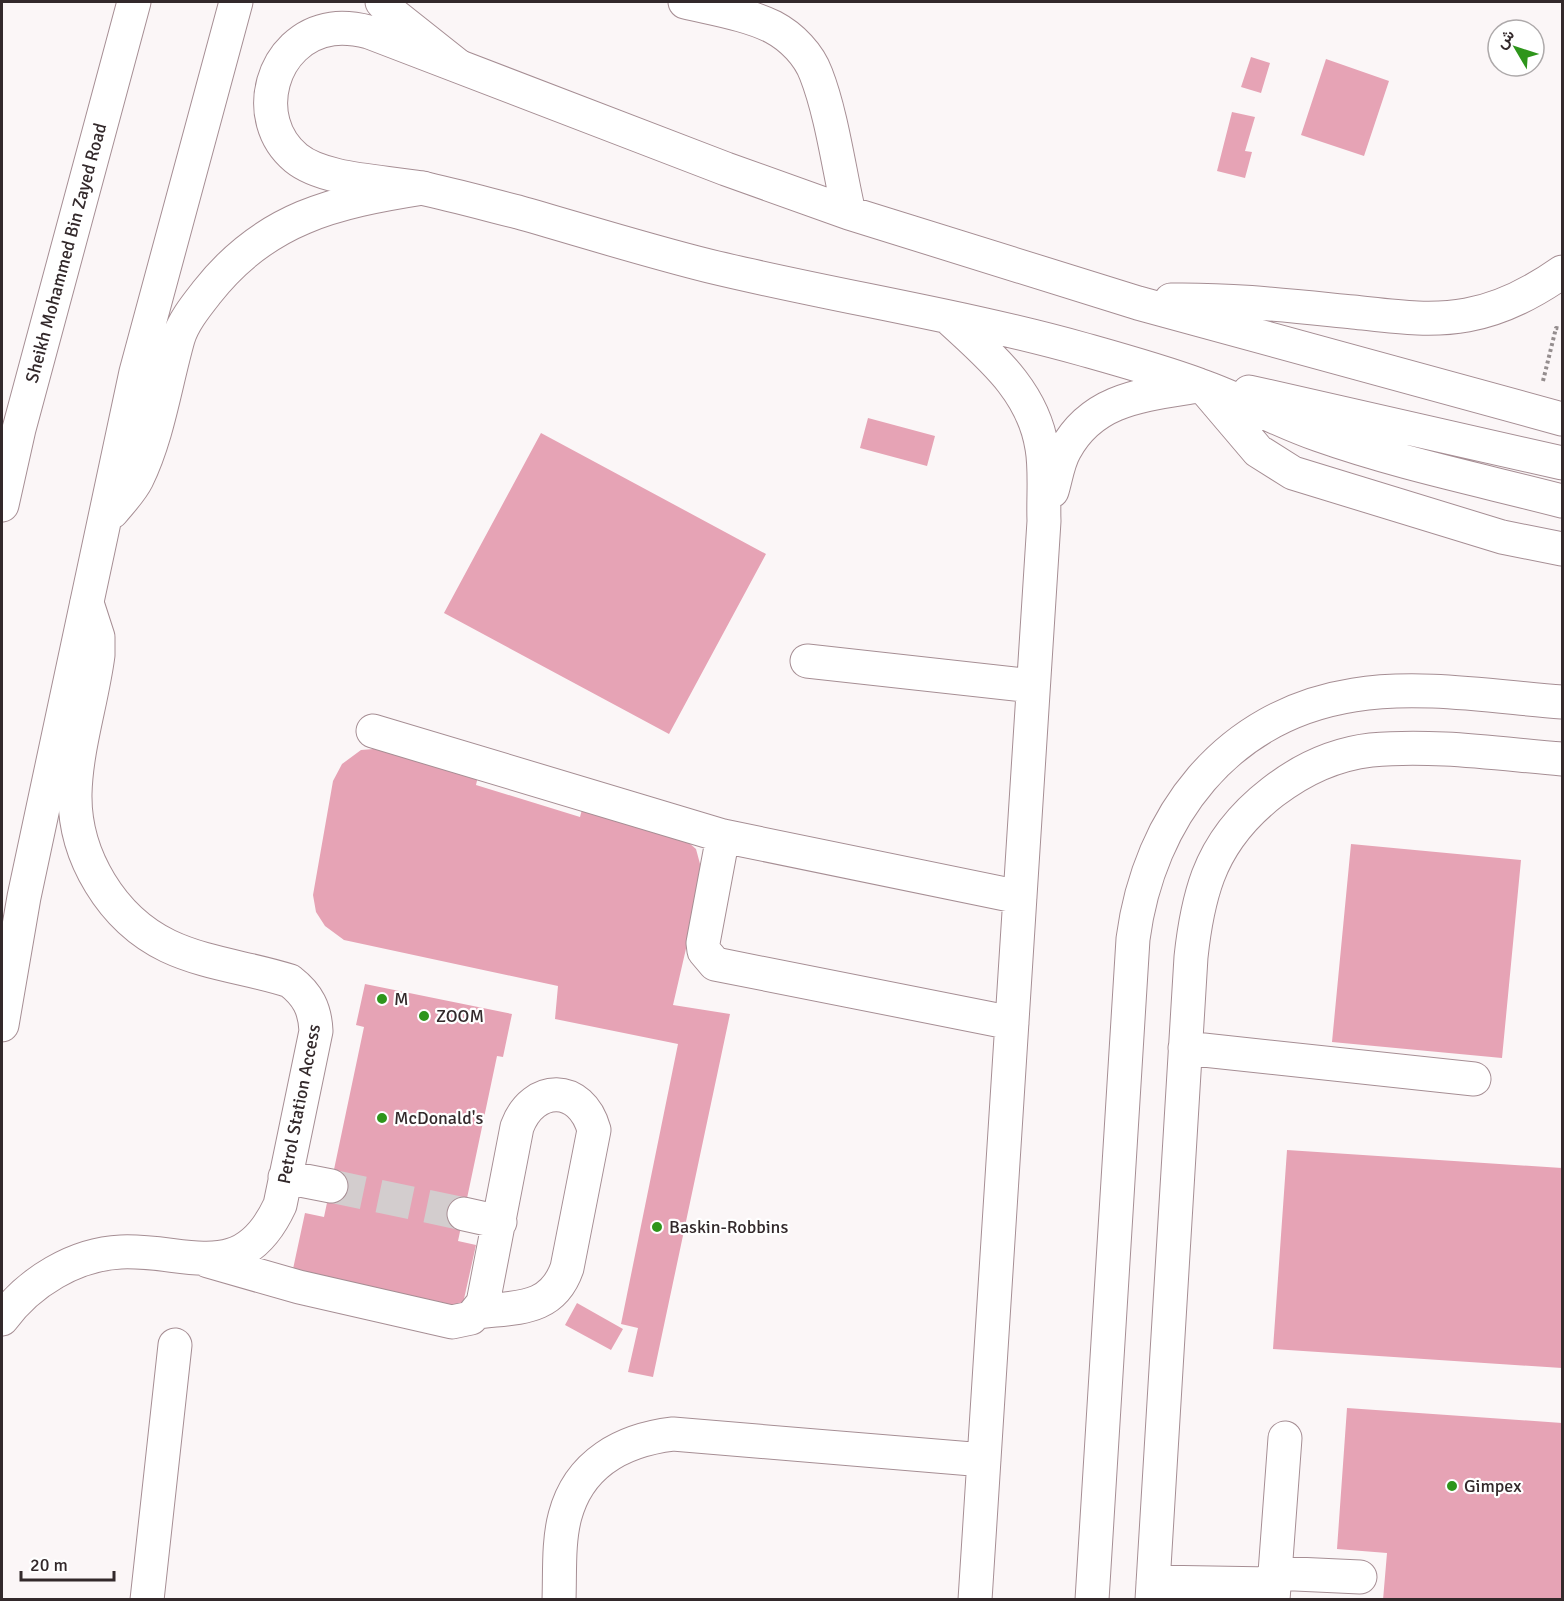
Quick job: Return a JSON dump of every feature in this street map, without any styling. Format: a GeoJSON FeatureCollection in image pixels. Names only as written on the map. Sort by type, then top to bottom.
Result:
{"type":"FeatureCollection","features":[{"type":"Feature","properties":{"kind":"main road","name":"Sheikh Mohammed Bin Zayed Road"},"geometry":{"type":"LineString","coordinates":[[2,506],[19,429],[134,2]]}},
{"type":"Feature","properties":{"kind":"main road"},"geometry":{"type":"LineString","coordinates":[[2,1025],[24,897],[136,372],[236,2]]}},
{"type":"Feature","properties":{"kind":"main road"},"geometry":{"type":"LineString","coordinates":[[382,2],[394,15],[457,65]]}},
{"type":"Feature","properties":{"kind":"main road"},"geometry":{"type":"LineString","coordinates":[[685,2],[774,27],[791,39],[805,55],[816,73],[822,93],[849,213]]}},
{"type":"Feature","properties":{"kind":"main road"},"geometry":{"type":"LineString","coordinates":[[1563,419],[1138,303],[849,213],[369,32],[349,28],[329,29],[310,36],[293,48],[280,64],[272,83],[270,103],[273,123],[281,142],[295,157],[312,168],[331,175],[423,188],[707,265],[1077,348],[1202,385],[1294,401],[1563,463]]}},
{"type":"Feature","properties":{"kind":"main road"},"geometry":{"type":"LineString","coordinates":[[105,520],[131,488],[141,469],[180,335],[197,306],[218,279],[242,255],[270,235],[300,218],[331,206],[423,188]]}},
{"type":"Feature","properties":{"kind":"main road"},"geometry":{"type":"LineString","coordinates":[[1138,303],[1233,301],[1426,319],[1468,315],[1508,302],[1545,284],[1563,272]]}},
{"type":"Feature","properties":{"kind":"main road"},"geometry":{"type":"LineString","coordinates":[[950,319],[1004,368],[1031,410],[1042,449],[1044,521],[975,1599]]}},
{"type":"Feature","properties":{"kind":"main road"},"geometry":{"type":"LineString","coordinates":[[1202,385],[1258,451],[1293,473],[1502,537],[1563,549]]}},
{"type":"Feature","properties":{"kind":"main road"},"geometry":{"type":"LineString","coordinates":[[1044,521],[1063,452],[1081,425],[1116,403],[1202,385],[1296,427],[1376,454],[1563,501]]}},
{"type":"Feature","properties":{"kind":"main road","name":"Petrol Station Access"},"geometry":{"type":"LineString","coordinates":[[2,1319],[33,1286],[60,1269],[89,1257],[121,1252],[208,1261],[241,1251],[266,1230],[280,1205],[316,1031],[316,1016],[311,1002],[302,990],[290,981],[167,946],[141,929],[118,908],[99,883],[86,856],[78,826],[75,795],[98,655],[98,637],[87,603]]}},
{"type":"Feature","properties":{"kind":"main road"},"geometry":{"type":"LineString","coordinates":[[807,662],[1033,686]]}},
{"type":"Feature","properties":{"kind":"main road"},"geometry":{"type":"LineString","coordinates":[[1092,1599],[1133,939],[1137,904],[1147,870],[1161,837],[1179,807],[1201,779],[1226,754],[1255,733],[1286,716],[1319,703],[1353,695],[1388,691],[1563,702]]}},
{"type":"Feature","properties":{"kind":"main road"},"geometry":{"type":"LineString","coordinates":[[373,732],[723,836],[1020,897]]}},
{"type":"Feature","properties":{"kind":"main road"},"geometry":{"type":"LineString","coordinates":[[1360,1577],[1273,1585],[1152,1591],[1185,1048],[1196,915],[1208,874],[1229,838],[1256,806],[1289,780],[1327,761],[1368,750],[1410,748],[1563,759]]}},
{"type":"Feature","properties":{"kind":"main road"},"geometry":{"type":"LineString","coordinates":[[723,836],[703,943],[708,958],[715,964],[1012,1023]]}},
{"type":"Feature","properties":{"kind":"main road"},"geometry":{"type":"LineString","coordinates":[[1185,1048],[1474,1079]]}},
{"type":"Feature","properties":{"kind":"main road"},"geometry":{"type":"LineString","coordinates":[[208,1261],[299,1287],[452,1322],[471,1318],[483,1303],[517,1127],[523,1113],[534,1101],[549,1095],[565,1095],[579,1102],[590,1114],[594,1130],[562,1283],[553,1294],[540,1303],[478,1312]]}},
{"type":"Feature","properties":{"kind":"main road"},"geometry":{"type":"LineString","coordinates":[[285,1177],[331,1186]]}},
{"type":"Feature","properties":{"kind":"main road"},"geometry":{"type":"LineString","coordinates":[[464,1214],[500,1222]]}},
{"type":"Feature","properties":{"kind":"main road"},"geometry":{"type":"LineString","coordinates":[[147,1599],[175,1345]]}},
{"type":"Feature","properties":{"kind":"main road"},"geometry":{"type":"LineString","coordinates":[[559,1599],[565,1516],[577,1489],[594,1466],[617,1448],[645,1438],[673,1434],[984,1461]]}},
{"type":"Feature","properties":{"kind":"main road"},"geometry":{"type":"LineString","coordinates":[[1273,1585],[1285,1438]]}},
{"type":"Feature","properties":{"kind":"building"},"geometry":{"type":"Polygon","coordinates":[[[1251,57],[1270,63],[1261,93],[1241,87],[1251,57]]]}},
{"type":"Feature","properties":{"kind":"building"},"geometry":{"type":"Polygon","coordinates":[[[1326,59],[1389,81],[1364,156],[1301,135],[1326,59]]]}},
{"type":"Feature","properties":{"kind":"building"},"geometry":{"type":"Polygon","coordinates":[[[1232,112],[1255,117],[1245,151],[1252,152],[1245,178],[1217,171],[1232,112]]]}},
{"type":"Feature","properties":{"kind":"building"},"geometry":{"type":"Polygon","coordinates":[[[868,418],[935,436],[927,466],[860,448],[868,418]]]}},
{"type":"Feature","properties":{"kind":"building"},"geometry":{"type":"Polygon","coordinates":[[[541,433],[766,554],[669,734],[444,613],[541,433]]]}},
{"type":"Feature","properties":{"kind":"building"},"geometry":{"type":"Polygon","coordinates":[[[386,748],[478,776],[476,785],[580,817],[584,802],[674,830],[696,849],[703,875],[673,1005],[730,1014],[653,1377],[628,1372],[638,1328],[621,1324],[678,1044],[555,1019],[558,986],[344,940],[325,926],[316,912],[313,895],[333,781],[342,764],[361,750],[386,748]]]}},
{"type":"Feature","properties":{"kind":"building"},"geometry":{"type":"Polygon","coordinates":[[[1351,844],[1521,860],[1502,1058],[1332,1042],[1351,844]]]}},
{"type":"Feature","properties":{"kind":"building"},"geometry":{"type":"Polygon","coordinates":[[[365,984],[512,1014],[503,1057],[497,1056],[458,1241],[476,1245],[460,1317],[290,1283],[305,1213],[324,1217],[364,1027],[356,1025],[365,984]]]}},
{"type":"Feature","properties":{"kind":"building"},"geometry":{"type":"Polygon","coordinates":[[[1287,1150],[1562,1168],[1562,1368],[1273,1349],[1287,1150]]]}},
{"type":"Feature","properties":{"kind":"building"},"geometry":{"type":"Polygon","coordinates":[[[577,1303],[623,1329],[611,1350],[565,1325],[577,1303]]]}},
{"type":"Feature","properties":{"kind":"building","name":"Gimpex"},"geometry":{"type":"Polygon","coordinates":[[[1347,1408],[1562,1423],[1562,1600],[1383,1600],[1387,1553],[1337,1549],[1347,1408]]]}},
{"type":"Feature","properties":{"kind":"tunnel"},"geometry":{"type":"LineString","coordinates":[[331,1186],[464,1214]]}},
{"type":"Feature","properties":{"kind":"place","name":"M"},"geometry":{"type":"Point","coordinates":[382,999]}},
{"type":"Feature","properties":{"kind":"place","name":"ZOOM"},"geometry":{"type":"Point","coordinates":[424,1016]}},
{"type":"Feature","properties":{"kind":"place","name":"McDonald's"},"geometry":{"type":"Point","coordinates":[382,1118]}},
{"type":"Feature","properties":{"kind":"place","name":"Baskin-Robbins"},"geometry":{"type":"Point","coordinates":[657,1227]}},
{"type":"Feature","properties":{"kind":"place","name":"Gimpex"},"geometry":{"type":"Point","coordinates":[1452,1486]}}]}
